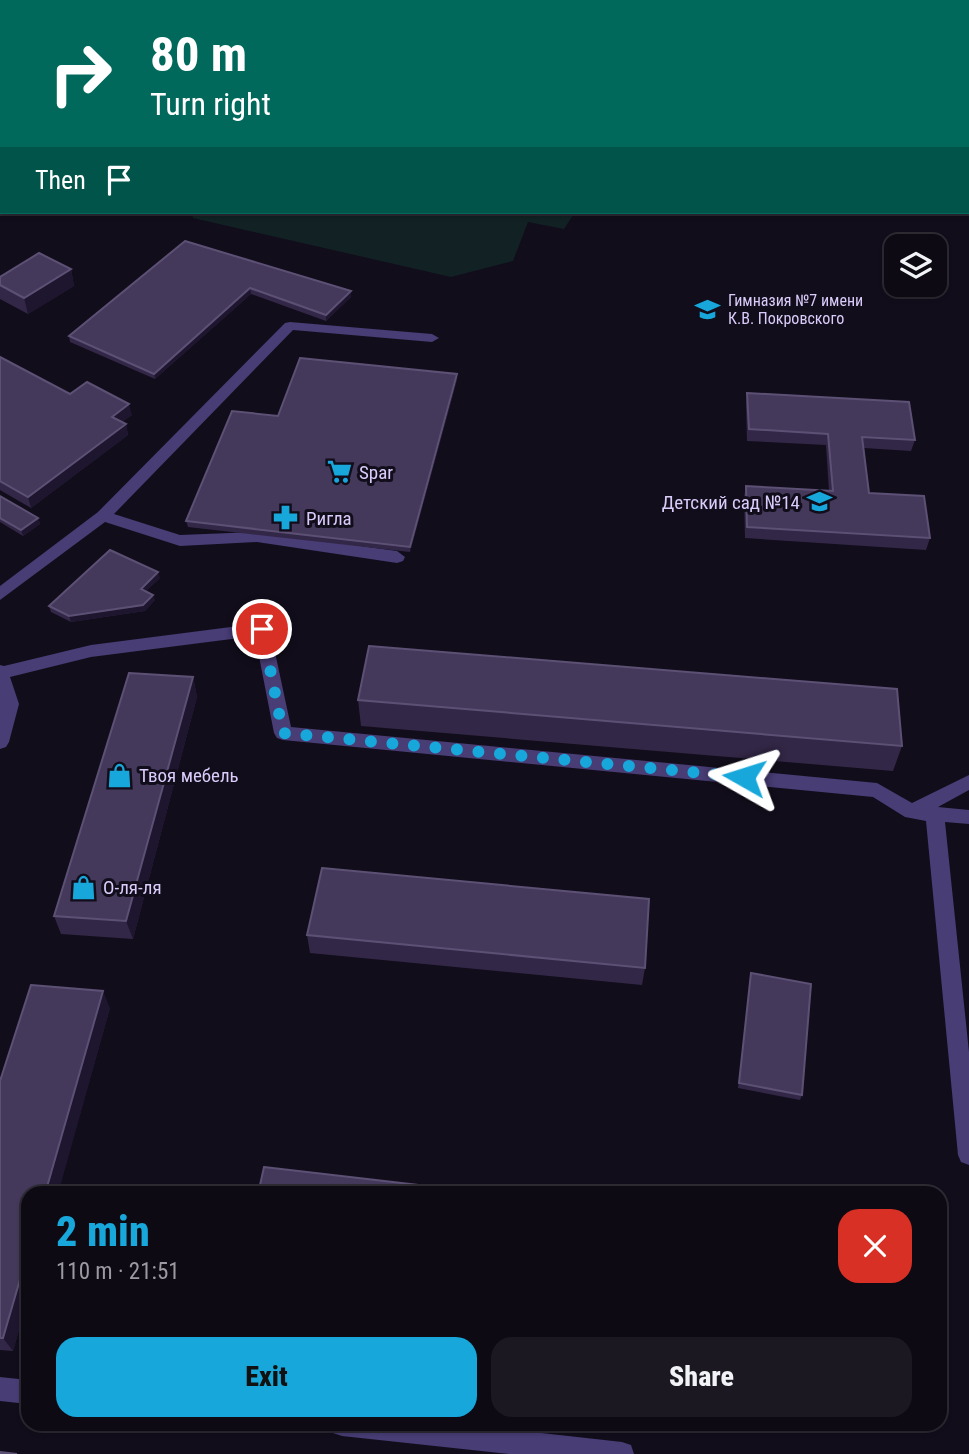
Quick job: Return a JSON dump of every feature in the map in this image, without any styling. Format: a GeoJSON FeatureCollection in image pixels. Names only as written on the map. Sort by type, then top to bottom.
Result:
{"type":"FeatureCollection","features":[{"type":"Feature","properties":{"kind":"street"},"geometry":{"type":"LineString","coordinates":[[0,594],[103,516],[290,326],[432,338]]}},
{"type":"Feature","properties":{"kind":"street"},"geometry":{"type":"LineString","coordinates":[[103,516],[180,541],[257,537],[397,557]]}},
{"type":"Feature","properties":{"kind":"street"},"geometry":{"type":"LineString","coordinates":[[0,742],[10,704],[1,672],[91,651],[262,629],[283,733],[877,790],[911,812],[969,817]]}},
{"type":"Feature","properties":{"kind":"street"},"geometry":{"type":"LineString","coordinates":[[911,812],[969,782]]}},
{"type":"Feature","properties":{"kind":"street"},"geometry":{"type":"LineString","coordinates":[[935,814],[969,1155]]}},
{"type":"Feature","properties":{"kind":"street"},"geometry":{"type":"LineString","coordinates":[[0,1389],[21,1391]]}},
{"type":"Feature","properties":{"kind":"street"},"geometry":{"type":"LineString","coordinates":[[407,1431],[622,1454]]}},
{"type":"Feature","properties":{"kind":"shaded area"},"geometry":{"type":"Polygon","coordinates":[[[192,214],[574,214],[564,229],[528,222],[513,261],[451,277],[193,218],[192,214]]]}},
{"type":"Feature","properties":{"kind":"building"},"geometry":{"type":"Polygon","coordinates":[[[185,241],[351,291],[326,315],[250,288],[154,374],[69,336],[185,241]]]}},
{"type":"Feature","properties":{"kind":"building"},"geometry":{"type":"Polygon","coordinates":[[[39,253],[71,269],[24,298],[0,285],[0,277],[39,253]]]}},
{"type":"Feature","properties":{"kind":"building"},"geometry":{"type":"Polygon","coordinates":[[[0,357],[70,394],[87,382],[129,404],[112,417],[126,424],[28,497],[0,481],[0,357]]]}},
{"type":"Feature","properties":{"kind":"building"},"geometry":{"type":"Polygon","coordinates":[[[300,358],[457,374],[410,547],[186,521],[232,411],[278,416],[300,358]]]}},
{"type":"Feature","properties":{"kind":"building"},"geometry":{"type":"Polygon","coordinates":[[[747,393],[909,402],[915,440],[862,437],[869,493],[924,496],[930,538],[747,527],[746,486],[833,491],[828,434],[749,429],[747,393]]]}},
{"type":"Feature","properties":{"kind":"building"},"geometry":{"type":"Polygon","coordinates":[[[0,496],[38,518],[21,530],[0,518],[0,496]]]}},
{"type":"Feature","properties":{"kind":"building"},"geometry":{"type":"Polygon","coordinates":[[[110,550],[158,572],[141,589],[153,595],[143,605],[69,616],[49,606],[110,550]]]}},
{"type":"Feature","properties":{"kind":"building"},"geometry":{"type":"Polygon","coordinates":[[[369,646],[897,689],[902,746],[358,700],[369,646]]]}},
{"type":"Feature","properties":{"kind":"building"},"geometry":{"type":"Polygon","coordinates":[[[129,673],[193,677],[126,921],[54,916],[129,673]]]}},
{"type":"Feature","properties":{"kind":"building"},"geometry":{"type":"Polygon","coordinates":[[[322,868],[649,899],[645,968],[307,935],[322,868]]]}},
{"type":"Feature","properties":{"kind":"building"},"geometry":{"type":"Polygon","coordinates":[[[751,973],[811,984],[802,1095],[739,1083],[751,973]]]}},
{"type":"Feature","properties":{"kind":"building"},"geometry":{"type":"Polygon","coordinates":[[[31,985],[103,991],[47,1186],[21,1186],[21,1276],[3,1338],[0,1338],[0,1081],[31,985]]]}},
{"type":"Feature","properties":{"kind":"building"},"geometry":{"type":"Polygon","coordinates":[[[264,1167],[427,1186],[260,1186],[264,1167]]]}},
{"type":"Feature","properties":{"kind":"place","name":"Гимназия №7 имени К.В. Покровского"},"geometry":{"type":"Point","coordinates":[708,309]}},
{"type":"Feature","properties":{"kind":"place","name":"Spar"},"geometry":{"type":"Point","coordinates":[339,472]}},
{"type":"Feature","properties":{"kind":"place","name":"Детский сад №14"},"geometry":{"type":"Point","coordinates":[820,502]}},
{"type":"Feature","properties":{"kind":"place","name":"Ригла"},"geometry":{"type":"Point","coordinates":[286,518]}},
{"type":"Feature","properties":{"kind":"place","name":"Твоя мебель"},"geometry":{"type":"Point","coordinates":[119,775]}},
{"type":"Feature","properties":{"kind":"place","name":"О-ля-ля"},"geometry":{"type":"Point","coordinates":[83,887]}},
{"type":"Feature","properties":{"kind":"route"},"geometry":{"type":"LineString","coordinates":[[262,629],[283,733],[744,777]]}}]}
